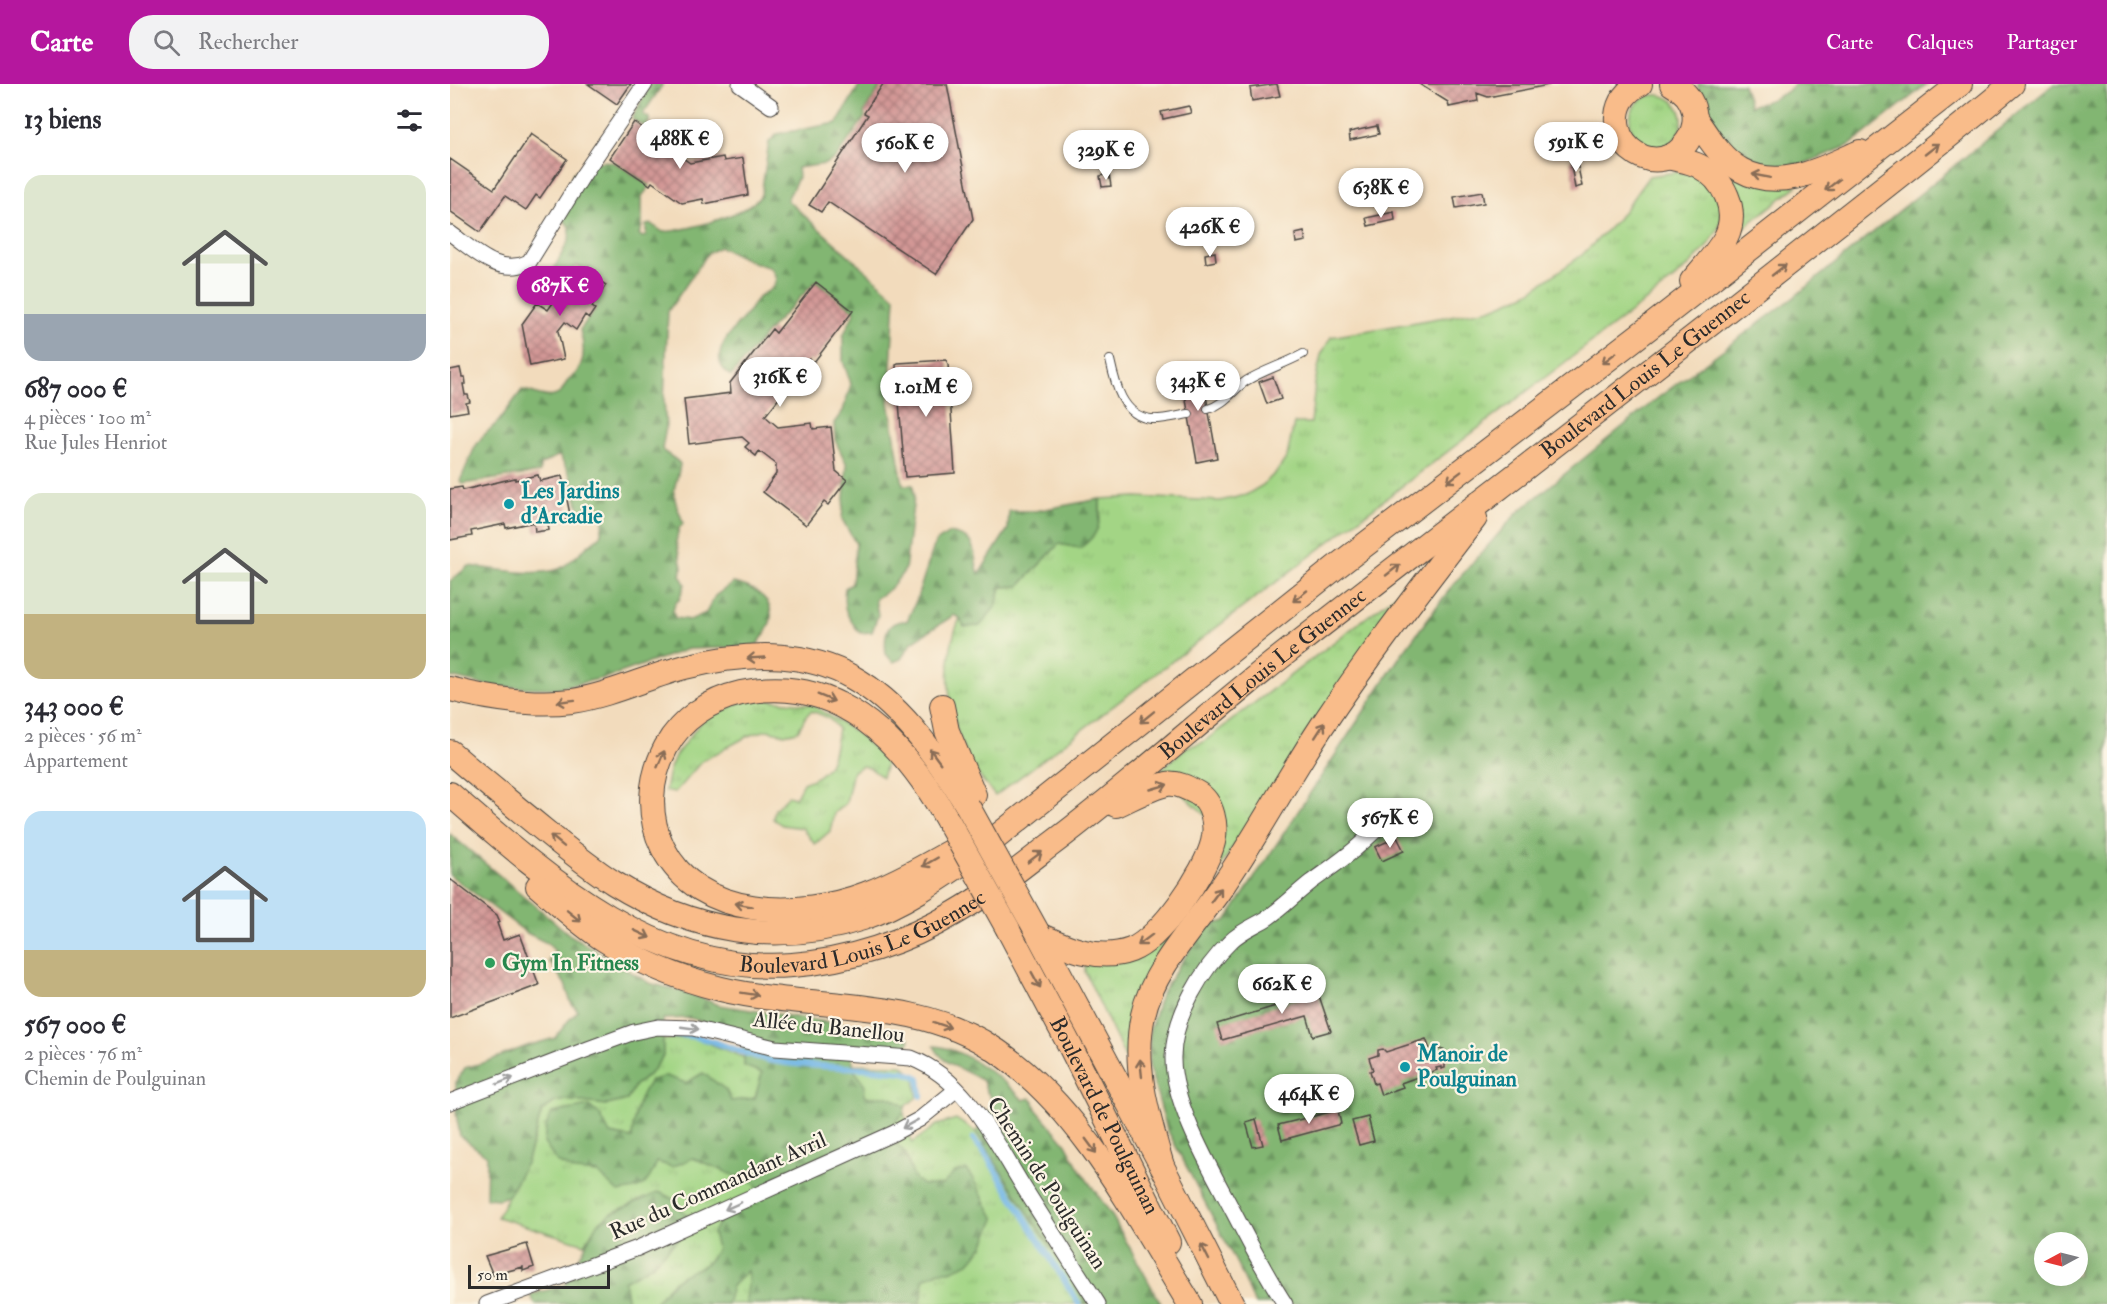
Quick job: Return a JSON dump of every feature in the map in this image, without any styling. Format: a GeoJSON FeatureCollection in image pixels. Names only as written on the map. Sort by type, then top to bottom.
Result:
{"type":"FeatureCollection","features":[{"type":"Feature","properties":{"kind":"main road"},"geometry":{"type":"LineString","coordinates":[[1640,84],[1626,94],[1620,102],[1617,114],[1620,136],[1626,146],[1645,158],[1668,157],[1694,164],[1711,174],[1720,184],[1728,199],[1729,224],[1726,235],[1713,256],[1655,323]]}},
{"type":"Feature","properties":{"kind":"main road"},"geometry":{"type":"LineString","coordinates":[[1672,84],[1684,93],[1694,113],[1718,149],[1741,170],[1753,175],[1771,178],[1792,177],[1815,172],[1895,136]]}},
{"type":"Feature","properties":{"kind":"main road","name":"Boulevard Louis Le Guennec"},"geometry":{"type":"LineString","coordinates":[[450,752],[588,865],[615,883],[677,914],[718,927],[751,932],[788,932],[863,918],[919,891],[947,874],[1037,806],[1336,567],[1655,323],[1960,84]]}},
{"type":"Feature","properties":{"kind":"main road","name":"Boulevard Louis Le Guennec"},"geometry":{"type":"LineString","coordinates":[[450,794],[582,900],[614,921],[662,943],[702,957],[728,962],[791,965],[845,957],[921,931],[954,914],[1004,881],[1086,818],[1283,656],[1766,281],[2012,84]]}},
{"type":"Feature","properties":{"kind":"main road"},"geometry":{"type":"LineString","coordinates":[[1668,157],[1685,146],[1691,138],[1694,113]]}},
{"type":"Feature","properties":{"kind":"main road"},"geometry":{"type":"LineString","coordinates":[[1162,1166],[1148,1116],[1139,1053],[1143,1016],[1155,981],[1222,888],[1355,677],[1494,493]]}},
{"type":"Feature","properties":{"kind":"main road"},"geometry":{"type":"LineString","coordinates":[[450,688],[509,700],[556,702],[586,698],[665,673],[706,663],[766,657],[806,659],[851,675],[864,682],[891,704],[972,802]]}},
{"type":"Feature","properties":{"kind":"main road","name":"Boulevard de Poulguinan"},"geometry":{"type":"LineString","coordinates":[[1037,806],[916,870],[865,894],[819,906],[788,910],[727,902],[698,887],[666,853],[658,835],[652,807],[653,785],[660,758],[670,741],[684,724],[701,710],[722,699],[747,692],[781,689],[813,693],[858,715],[874,728],[913,769],[948,821],[1008,929],[1074,1054],[1197,1304]]}},
{"type":"Feature","properties":{"kind":"main road"},"geometry":{"type":"LineString","coordinates":[[942,706],[947,731],[972,802]]}},
{"type":"Feature","properties":{"kind":"main road"},"geometry":{"type":"LineString","coordinates":[[1039,935],[1084,953],[1113,954],[1133,949],[1150,938],[1197,878],[1213,844],[1215,831],[1211,811],[1202,796],[1177,784],[1153,788],[1086,818]]}},
{"type":"Feature","properties":{"kind":"main road","name":"Boulevard de Poulguinan"},"geometry":{"type":"LineString","coordinates":[[972,802],[998,859],[1162,1166],[1232,1304]]}},
{"type":"Feature","properties":{"kind":"main road"},"geometry":{"type":"LineString","coordinates":[[475,815],[507,856],[530,879],[603,939],[645,963],[675,976],[722,989],[906,1014],[951,1028],[996,1050],[1041,1086],[1080,1130],[1190,1304]]}},
{"type":"Feature","properties":{"kind":"street"},"geometry":{"type":"LineString","coordinates":[[450,233],[503,267],[519,267],[529,262],[583,175],[645,84]]}},
{"type":"Feature","properties":{"kind":"street"},"geometry":{"type":"LineString","coordinates":[[740,84],[771,106]]}},
{"type":"Feature","properties":{"kind":"street"},"geometry":{"type":"LineString","coordinates":[[1691,84],[1694,113]]}},
{"type":"Feature","properties":{"kind":"street"},"geometry":{"type":"LineString","coordinates":[[1285,1304],[1268,1278],[1222,1191],[1188,1120],[1174,1073],[1173,1056],[1176,1036],[1187,1006],[1202,979],[1232,939],[1268,917],[1355,849],[1399,809]]}},
{"type":"Feature","properties":{"kind":"street","name":"Allée du Banellou"},"geometry":{"type":"LineString","coordinates":[[450,1102],[606,1042],[634,1032],[658,1027],[693,1028],[775,1048],[911,1058],[934,1069],[957,1089]]}},
{"type":"Feature","properties":{"kind":"street","name":"Rue du Commandant Avril"},"geometry":{"type":"LineString","coordinates":[[486,1304],[656,1240],[894,1133],[920,1119],[957,1089]]}},
{"type":"Feature","properties":{"kind":"street","name":"Chemin de Poulguinan"},"geometry":{"type":"LineString","coordinates":[[957,1089],[980,1117],[1098,1304]]}},
{"type":"Feature","properties":{"kind":"lane"},"geometry":{"type":"LineString","coordinates":[[1208,409],[1223,403],[1243,383],[1303,354]]}},
{"type":"Feature","properties":{"kind":"lane"},"geometry":{"type":"LineString","coordinates":[[1110,360],[1117,389],[1127,406],[1134,412],[1151,419],[1189,414]]}},
{"type":"Feature","properties":{"kind":"green space"},"geometry":{"type":"Polygon","coordinates":[[[650,84],[663,84],[643,114],[649,118],[645,127],[632,119],[650,84]]]}},
{"type":"Feature","properties":{"kind":"green space"},"geometry":{"type":"Polygon","coordinates":[[[860,84],[882,84],[864,113],[865,117],[836,158],[825,164],[797,168],[798,177],[787,200],[895,297],[889,402],[903,485],[913,485],[914,497],[905,570],[890,589],[875,599],[878,615],[872,632],[860,633],[845,607],[845,588],[852,584],[856,544],[842,519],[847,465],[835,440],[834,423],[843,411],[851,384],[843,361],[843,336],[855,311],[816,281],[770,329],[731,376],[721,364],[720,355],[725,341],[756,300],[772,288],[776,278],[771,268],[720,247],[708,253],[668,311],[664,401],[666,427],[662,449],[680,464],[674,494],[683,524],[679,528],[676,542],[682,567],[680,575],[685,584],[673,611],[675,618],[690,620],[706,613],[715,596],[733,583],[739,584],[758,593],[770,607],[771,618],[765,634],[758,644],[750,647],[688,649],[608,677],[557,688],[494,687],[450,677],[450,581],[469,566],[527,572],[559,569],[600,537],[604,518],[580,512],[570,475],[559,455],[540,465],[540,472],[463,484],[460,481],[475,447],[499,421],[522,390],[550,397],[557,395],[576,374],[582,362],[583,346],[580,330],[596,308],[595,305],[607,285],[577,265],[567,279],[548,280],[569,240],[570,228],[561,216],[573,173],[597,162],[606,161],[621,166],[650,186],[642,196],[642,226],[639,234],[642,237],[646,236],[646,225],[651,224],[663,232],[716,220],[744,209],[761,195],[769,142],[777,134],[837,123],[860,84]]]}},
{"type":"Feature","properties":{"kind":"green space"},"geometry":{"type":"Polygon","coordinates":[[[1698,84],[1743,84],[1750,106],[1780,95],[1795,84],[1927,84],[1850,145],[1798,166],[1768,168],[1746,164],[1716,141],[1699,95],[1698,84]]]}},
{"type":"Feature","properties":{"kind":"green space"},"geometry":{"type":"Polygon","coordinates":[[[2054,84],[2107,84],[2107,1304],[1255,1304],[1239,1268],[1167,1129],[1149,1065],[1150,1029],[1161,994],[1180,964],[1208,926],[1226,921],[1401,655],[1452,586],[1517,513],[1659,397],[1793,298],[2054,84]]]}},
{"type":"Feature","properties":{"kind":"green space"},"geometry":{"type":"Polygon","coordinates":[[[1651,95],[1661,95],[1675,102],[1682,121],[1675,140],[1661,147],[1651,147],[1641,143],[1634,136],[1630,126],[1630,116],[1634,106],[1641,99],[1651,95]]]}},
{"type":"Feature","properties":{"kind":"green space"},"geometry":{"type":"Polygon","coordinates":[[[1725,169],[1797,186],[1742,229],[1738,229],[1734,185],[1725,169]]]}},
{"type":"Feature","properties":{"kind":"green space"},"geometry":{"type":"Polygon","coordinates":[[[1678,172],[1696,176],[1710,187],[1720,201],[1722,215],[1718,229],[1709,244],[1684,270],[995,796],[978,775],[962,746],[952,710],[949,691],[950,653],[960,618],[965,627],[996,606],[1001,587],[1019,586],[1059,544],[1080,548],[1100,519],[1100,499],[1136,497],[1220,501],[1246,495],[1263,485],[1287,457],[1294,423],[1311,423],[1315,383],[1321,355],[1331,337],[1490,309],[1528,293],[1582,255],[1618,219],[1649,176],[1678,172]]]}},
{"type":"Feature","properties":{"kind":"green space"},"geometry":{"type":"Polygon","coordinates":[[[1100,499],[1098,527],[1092,538],[1080,548],[1059,544],[1019,586],[1001,587],[996,606],[980,626],[964,627],[960,618],[954,615],[912,642],[901,659],[893,662],[886,654],[885,641],[888,630],[894,623],[907,621],[935,543],[949,533],[966,538],[973,547],[979,574],[1008,529],[1009,511],[1035,511],[1100,499]]]}},
{"type":"Feature","properties":{"kind":"green space"},"geometry":{"type":"Polygon","coordinates":[[[1427,571],[1317,725],[1159,955],[1132,1060],[1126,1059],[1085,972],[1085,961],[1136,956],[1224,832],[1165,778],[1161,770],[1187,747],[1202,743],[1427,571]]]}},
{"type":"Feature","properties":{"kind":"green space"},"geometry":{"type":"Polygon","coordinates":[[[751,698],[813,705],[857,733],[887,761],[882,777],[870,768],[862,766],[853,771],[846,803],[834,813],[830,831],[815,844],[802,828],[782,825],[773,819],[775,809],[788,796],[795,798],[803,783],[826,769],[833,756],[838,729],[830,720],[815,712],[811,711],[806,716],[798,731],[784,734],[767,730],[748,736],[702,761],[675,792],[665,791],[675,756],[698,726],[707,717],[751,698]]]}},
{"type":"Feature","properties":{"kind":"green space"},"geometry":{"type":"Polygon","coordinates":[[[450,834],[570,935],[649,983],[688,993],[719,1005],[902,1034],[910,1039],[908,1045],[895,1049],[849,1044],[855,1071],[865,1085],[864,1095],[889,1097],[905,1107],[904,1113],[890,1127],[894,1141],[905,1153],[914,1178],[923,1185],[942,1185],[955,1172],[966,1170],[971,1176],[995,1219],[983,1246],[969,1263],[950,1271],[940,1271],[923,1279],[922,1297],[919,1304],[746,1304],[747,1271],[732,1286],[727,1304],[654,1304],[677,1279],[710,1260],[717,1248],[713,1233],[720,1220],[727,1214],[751,1207],[757,1185],[693,1158],[672,1167],[657,1162],[647,1182],[639,1188],[618,1192],[598,1173],[575,1171],[557,1162],[544,1143],[546,1126],[552,1113],[589,1106],[600,1115],[610,1134],[632,1138],[642,1094],[650,1081],[666,1076],[686,1083],[703,1073],[726,1090],[731,1101],[755,1098],[762,1073],[744,1066],[744,1033],[690,1018],[663,1019],[663,1056],[649,1075],[635,1085],[627,1100],[607,1105],[566,1100],[555,1102],[542,1111],[526,1163],[508,1196],[499,1199],[486,1198],[487,1156],[460,1136],[456,1113],[456,1082],[465,1068],[555,1038],[578,1011],[571,1003],[565,984],[549,961],[555,951],[547,943],[527,933],[450,875],[450,834]]]}},
{"type":"Feature","properties":{"kind":"green space"},"geometry":{"type":"Polygon","coordinates":[[[693,1037],[750,1060],[903,1065],[915,1077],[917,1097],[905,1107],[904,1113],[912,1143],[937,1125],[956,1119],[976,1132],[1086,1304],[628,1304],[624,1281],[652,1265],[684,1233],[633,1205],[599,1223],[585,1244],[497,1217],[526,1163],[542,1111],[555,1102],[566,1100],[607,1105],[627,1100],[635,1085],[649,1075],[663,1056],[662,1040],[693,1037]]]}},
{"type":"Feature","properties":{"kind":"green space"},"geometry":{"type":"Polygon","coordinates":[[[934,1046],[969,1058],[994,1074],[1023,1100],[1030,1098],[1034,1102],[1036,1109],[1066,1144],[1080,1170],[1111,1214],[1161,1304],[1086,1304],[976,1132],[989,1113],[993,1102],[983,1081],[943,1059],[934,1046]]]}},
{"type":"Feature","properties":{"kind":"green space"},"geometry":{"type":"Polygon","coordinates":[[[659,1192],[675,1200],[687,1216],[684,1233],[652,1265],[624,1281],[628,1304],[535,1304],[530,1295],[565,1285],[596,1225],[610,1214],[659,1192]]]}},
{"type":"Feature","properties":{"kind":"building"},"geometry":{"type":"Polygon","coordinates":[[[588,84],[631,84],[617,104],[588,84]]]}},
{"type":"Feature","properties":{"kind":"building"},"geometry":{"type":"Polygon","coordinates":[[[883,84],[947,84],[973,219],[936,274],[828,202],[821,212],[809,205],[868,115],[864,113],[883,84]]]}},
{"type":"Feature","properties":{"kind":"building"},"geometry":{"type":"Polygon","coordinates":[[[1277,84],[1280,96],[1252,101],[1250,88],[1277,84]]]}},
{"type":"Feature","properties":{"kind":"building"},"geometry":{"type":"Polygon","coordinates":[[[1419,84],[1549,85],[1488,97],[1477,93],[1478,101],[1449,107],[1448,102],[1419,84]]]}},
{"type":"Feature","properties":{"kind":"building"},"geometry":{"type":"Polygon","coordinates":[[[1189,106],[1191,113],[1163,119],[1161,112],[1189,106]]]}},
{"type":"Feature","properties":{"kind":"building"},"geometry":{"type":"Polygon","coordinates":[[[634,122],[674,149],[673,151],[690,163],[723,157],[724,161],[743,158],[748,195],[704,204],[703,199],[682,203],[652,182],[650,185],[610,158],[634,122]]]}},
{"type":"Feature","properties":{"kind":"building"},"geometry":{"type":"Polygon","coordinates":[[[1377,126],[1379,134],[1350,140],[1349,132],[1377,126]]]}},
{"type":"Feature","properties":{"kind":"building"},"geometry":{"type":"Polygon","coordinates":[[[531,134],[567,159],[540,198],[536,195],[526,210],[505,196],[480,232],[450,211],[450,159],[494,189],[531,134]]]}},
{"type":"Feature","properties":{"kind":"building"},"geometry":{"type":"Polygon","coordinates":[[[1576,158],[1582,186],[1575,188],[1570,160],[1576,158]]]}},
{"type":"Feature","properties":{"kind":"building"},"geometry":{"type":"Polygon","coordinates":[[[1109,174],[1111,186],[1102,187],[1100,176],[1109,174]]]}},
{"type":"Feature","properties":{"kind":"building"},"geometry":{"type":"Polygon","coordinates":[[[1482,192],[1484,203],[1456,208],[1454,197],[1482,192]]]}},
{"type":"Feature","properties":{"kind":"building"},"geometry":{"type":"Polygon","coordinates":[[[1394,212],[1395,220],[1368,226],[1366,218],[1394,212]]]}},
{"type":"Feature","properties":{"kind":"building"},"geometry":{"type":"Polygon","coordinates":[[[1304,232],[1306,241],[1296,243],[1295,234],[1304,232]]]}},
{"type":"Feature","properties":{"kind":"building"},"geometry":{"type":"Polygon","coordinates":[[[1215,252],[1216,261],[1206,263],[1205,254],[1215,252]]]}},
{"type":"Feature","properties":{"kind":"building"},"geometry":{"type":"Polygon","coordinates":[[[578,267],[606,285],[592,307],[595,309],[589,318],[585,315],[576,330],[565,322],[558,331],[564,359],[530,366],[522,324],[537,303],[548,310],[578,267]]]}},
{"type":"Feature","properties":{"kind":"building"},"geometry":{"type":"Polygon","coordinates":[[[816,282],[853,311],[814,362],[810,359],[765,416],[778,427],[812,423],[813,429],[831,427],[836,471],[847,480],[828,505],[824,502],[806,525],[763,492],[776,474],[776,464],[759,451],[756,456],[745,447],[749,443],[742,437],[689,444],[684,399],[731,393],[730,383],[772,329],[776,333],[816,282]]]}},
{"type":"Feature","properties":{"kind":"building"},"geometry":{"type":"Polygon","coordinates":[[[946,360],[955,473],[905,477],[896,365],[946,360]]]}},
{"type":"Feature","properties":{"kind":"building"},"geometry":{"type":"Polygon","coordinates":[[[1200,362],[1217,458],[1197,462],[1180,366],[1200,362]]]}},
{"type":"Feature","properties":{"kind":"building"},"geometry":{"type":"Polygon","coordinates":[[[460,368],[462,377],[465,377],[466,384],[463,384],[465,395],[468,395],[470,402],[466,403],[468,411],[450,414],[450,370],[460,368]]]}},
{"type":"Feature","properties":{"kind":"building"},"geometry":{"type":"Polygon","coordinates":[[[1273,377],[1281,399],[1267,404],[1259,382],[1273,377]]]}},
{"type":"Feature","properties":{"kind":"building","name":"Les Jardins d'Arcadie"},"geometry":{"type":"Polygon","coordinates":[[[538,475],[540,481],[562,476],[571,519],[548,524],[549,530],[535,532],[534,522],[506,528],[505,524],[471,531],[472,536],[450,540],[450,489],[462,487],[463,490],[538,475]]]}},
{"type":"Feature","properties":{"kind":"building"},"geometry":{"type":"Polygon","coordinates":[[[1397,837],[1404,851],[1382,861],[1375,847],[1397,837]]]}},
{"type":"Feature","properties":{"kind":"building","name":"Gym In Fitness"},"geometry":{"type":"Polygon","coordinates":[[[450,879],[497,915],[500,922],[497,923],[503,940],[520,934],[539,985],[450,1018],[450,879]]]}},
{"type":"Feature","properties":{"kind":"building"},"geometry":{"type":"Polygon","coordinates":[[[1313,978],[1331,1031],[1313,1036],[1307,1016],[1222,1040],[1217,1024],[1305,997],[1301,982],[1313,978]]]}},
{"type":"Feature","properties":{"kind":"building","name":"Manoir de Poulguinan"},"geometry":{"type":"Polygon","coordinates":[[[1426,1039],[1431,1052],[1440,1049],[1446,1051],[1448,1059],[1445,1068],[1436,1068],[1437,1070],[1401,1083],[1403,1087],[1381,1095],[1377,1083],[1374,1084],[1369,1058],[1378,1055],[1378,1050],[1383,1049],[1386,1052],[1426,1039]]]}},
{"type":"Feature","properties":{"kind":"building"},"geometry":{"type":"Polygon","coordinates":[[[1338,1110],[1341,1124],[1282,1140],[1278,1125],[1338,1110]]]}},
{"type":"Feature","properties":{"kind":"building"},"geometry":{"type":"Polygon","coordinates":[[[1368,1117],[1374,1141],[1359,1145],[1352,1121],[1368,1117]]]}},
{"type":"Feature","properties":{"kind":"building"},"geometry":{"type":"Polygon","coordinates":[[[1256,1119],[1263,1145],[1253,1147],[1246,1122],[1256,1119]]]}},
{"type":"Feature","properties":{"kind":"building"},"geometry":{"type":"Polygon","coordinates":[[[527,1244],[534,1267],[523,1271],[523,1267],[493,1275],[485,1256],[527,1244]]]}},
{"type":"Feature","properties":{"kind":"waterway"},"geometry":{"type":"LineString","coordinates":[[674,1035],[712,1041],[773,1061],[908,1073],[919,1078],[921,1096]]}},
{"type":"Feature","properties":{"kind":"waterway"},"geometry":{"type":"LineString","coordinates":[[973,1139],[984,1152],[1079,1304]]}},
{"type":"Feature","properties":{"kind":"place","name":"Les Jardins d'Arcadie"},"geometry":{"type":"Point","coordinates":[509,504]}},
{"type":"Feature","properties":{"kind":"place","name":"Gym In Fitness"},"geometry":{"type":"Point","coordinates":[490,963]}},
{"type":"Feature","properties":{"kind":"place","name":"Manoir de Poulguinan"},"geometry":{"type":"Point","coordinates":[1405,1067]}}]}
